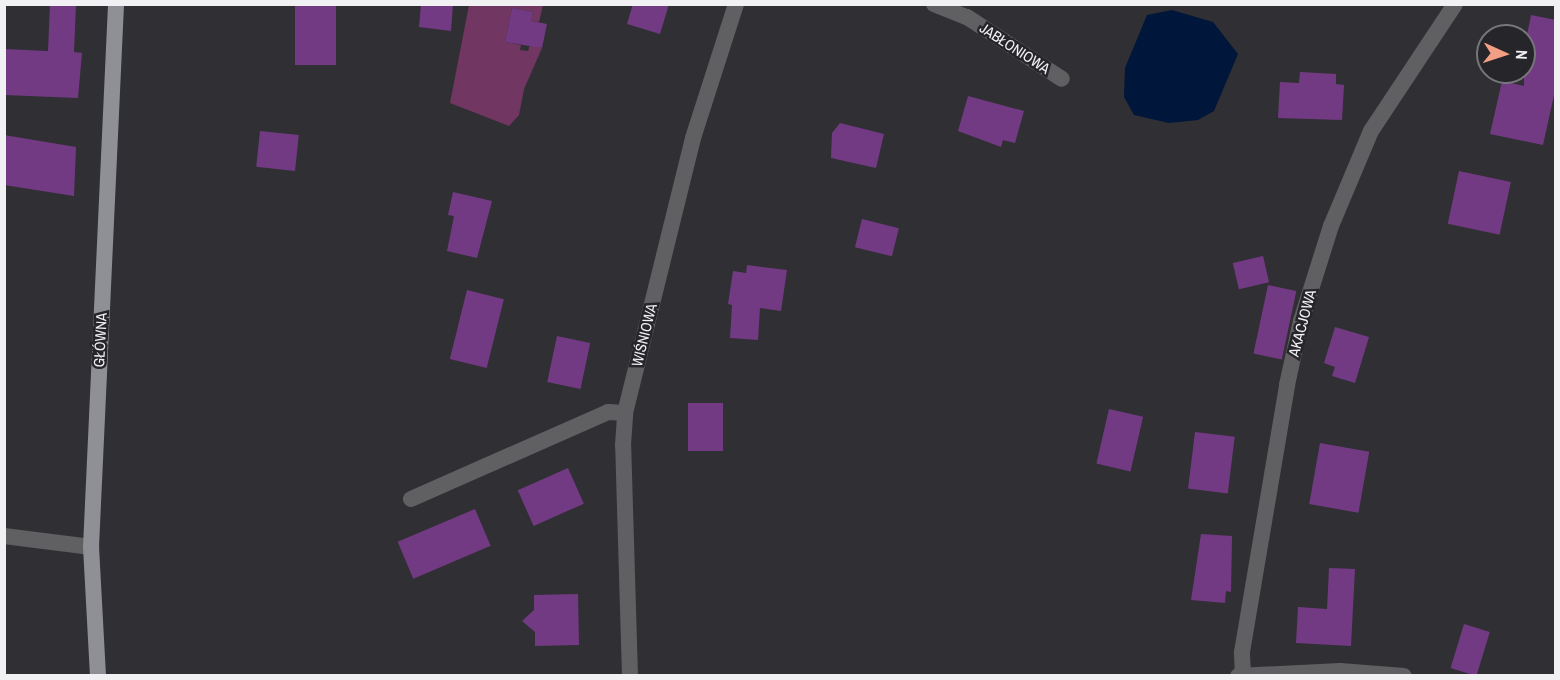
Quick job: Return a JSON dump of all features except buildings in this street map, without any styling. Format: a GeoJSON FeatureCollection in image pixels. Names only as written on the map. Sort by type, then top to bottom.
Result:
{"type":"FeatureCollection","features":[{"type":"Feature","properties":{"kind":"main road","name":"GŁÓWNA"},"geometry":{"type":"LineString","coordinates":[[98,675],[91,547],[116,4]]}},
{"type":"Feature","properties":{"kind":"street","name":"WIŚNIOWA"},"geometry":{"type":"LineString","coordinates":[[630,675],[623,445],[625,413],[693,138],[736,4]]}},
{"type":"Feature","properties":{"kind":"street","name":"JABŁONIOWA"},"geometry":{"type":"LineString","coordinates":[[934,4],[967,17],[1062,78]]}},
{"type":"Feature","properties":{"kind":"street","name":"AKACJOWA"},"geometry":{"type":"LineString","coordinates":[[1241,675],[1242,652],[1287,385],[1328,237],[1371,130],[1455,4]]}},
{"type":"Feature","properties":{"kind":"street"},"geometry":{"type":"LineString","coordinates":[[411,500],[608,412],[625,413]]}},
{"type":"Feature","properties":{"kind":"street"},"geometry":{"type":"LineString","coordinates":[[4,536],[91,547]]}},
{"type":"Feature","properties":{"kind":"street"},"geometry":{"type":"LineString","coordinates":[[1241,675],[1340,671],[1404,675]]}},
{"type":"Feature","properties":{"kind":"shaded area"},"geometry":{"type":"Polygon","coordinates":[[[469,5],[543,5],[539,22],[531,21],[533,12],[512,8],[505,42],[521,45],[520,50],[528,51],[530,45],[542,48],[524,89],[519,115],[509,126],[450,103],[469,5]]]}},
{"type":"Feature","properties":{"kind":"water"},"geometry":{"type":"Polygon","coordinates":[[[1172,10],[1213,22],[1238,54],[1214,111],[1198,120],[1169,123],[1134,115],[1124,97],[1125,68],[1147,15],[1172,10]]]}}]}
